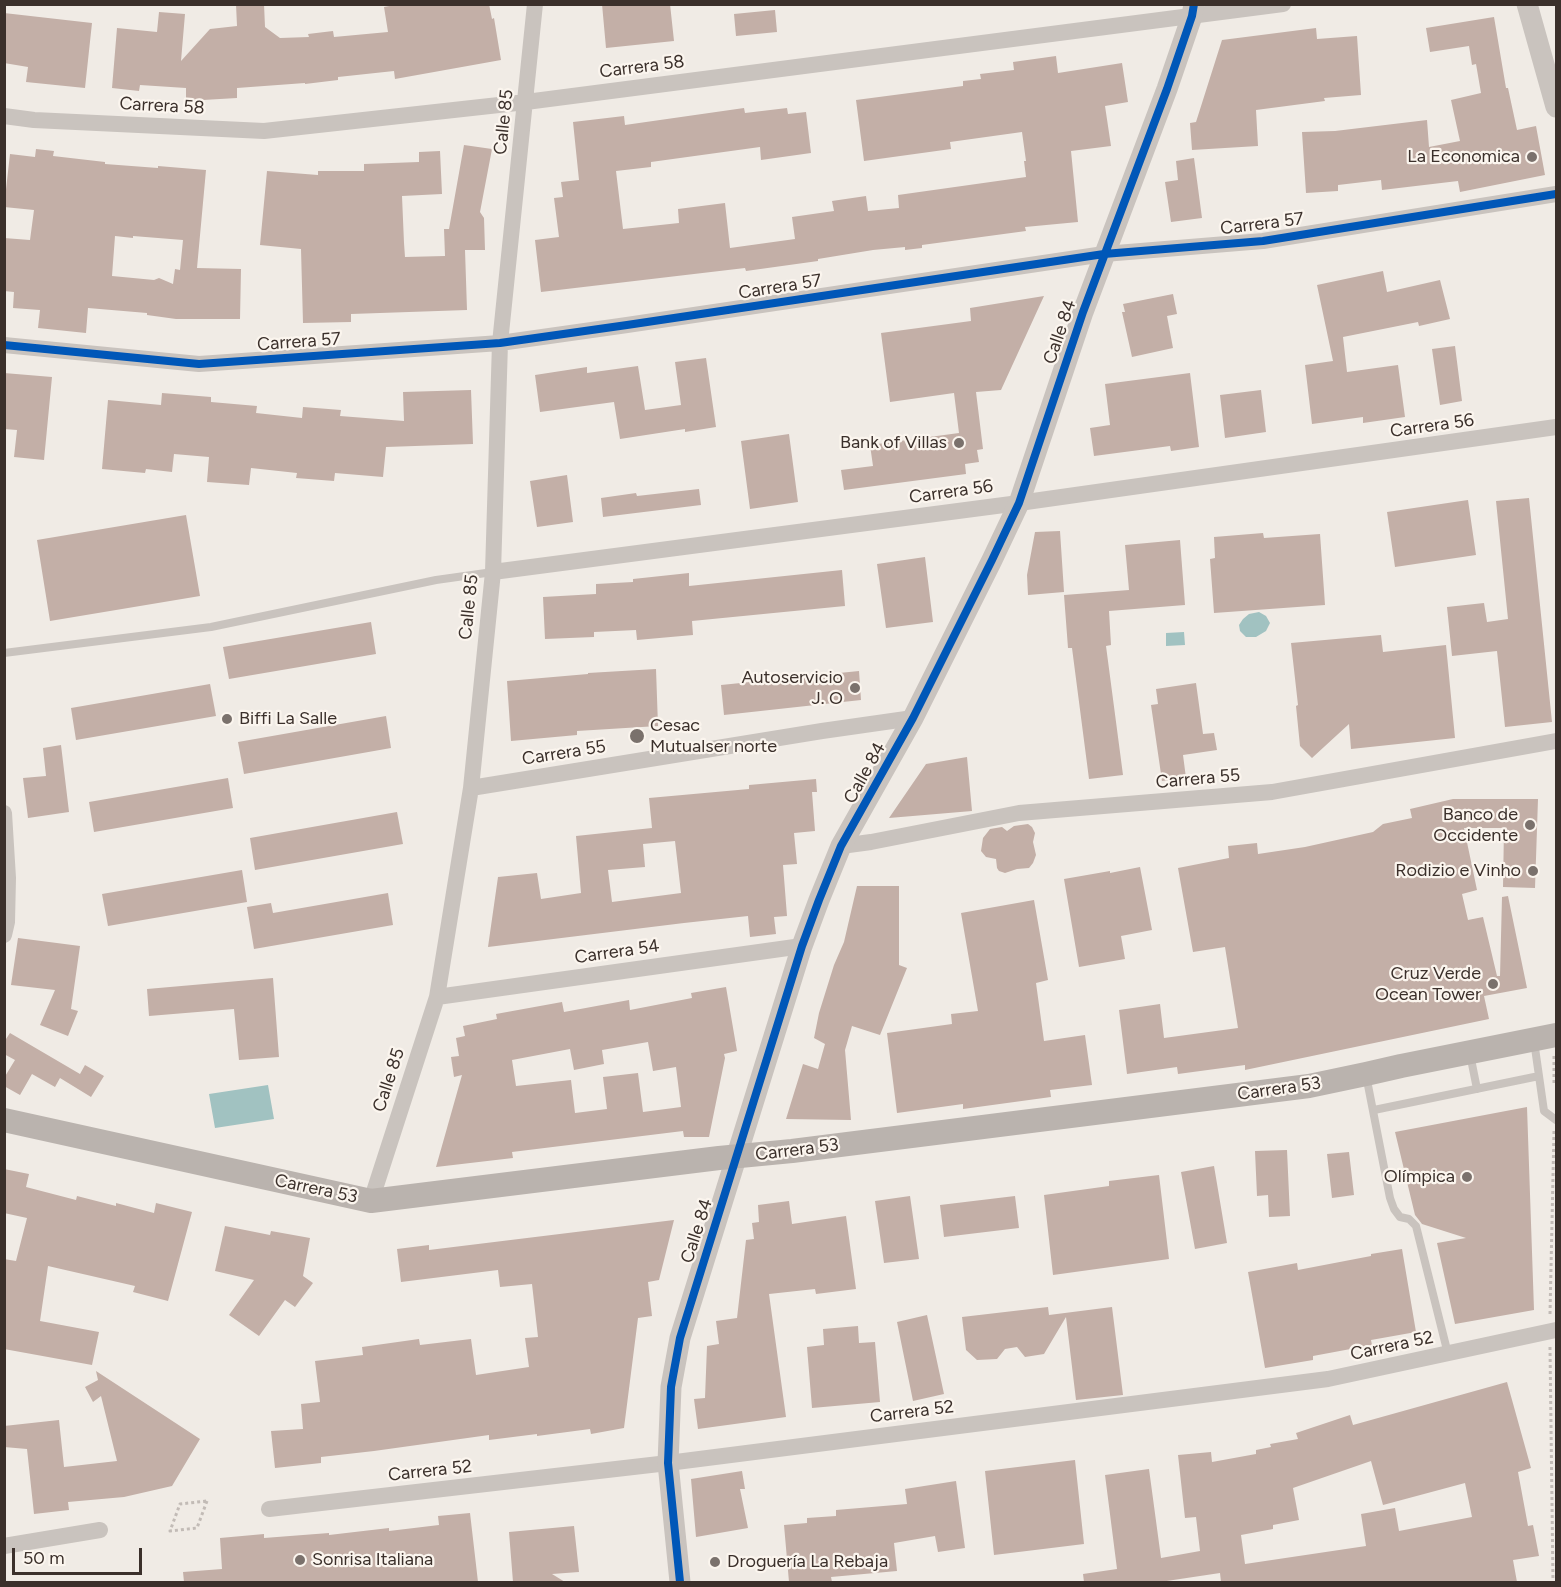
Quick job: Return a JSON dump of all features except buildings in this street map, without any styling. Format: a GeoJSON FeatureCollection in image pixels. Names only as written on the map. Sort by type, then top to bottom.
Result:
{"type":"FeatureCollection","features":[{"type":"Feature","properties":{"kind":"main road","name":"Carrera 53"},"geometry":{"type":"LineString","coordinates":[[4,1120],[371,1201],[1309,1086],[1470,1053],[1548,1041]]}},
{"type":"Feature","properties":{"kind":"street","name":"Calle 85"},"geometry":{"type":"LineString","coordinates":[[371,1201],[437,997],[471,788],[493,572],[500,343],[535,4]]}},
{"type":"Feature","properties":{"kind":"street","name":"Carrera 58"},"geometry":{"type":"LineString","coordinates":[[4,116],[34,120],[264,130],[526,102],[1193,10],[1283,4]]}},
{"type":"Feature","properties":{"kind":"street"},"geometry":{"type":"LineString","coordinates":[[1527,4],[1557,108]]}},
{"type":"Feature","properties":{"kind":"street","name":"Calle 84"},"geometry":{"type":"LineString","coordinates":[[680,1582],[668,1463],[671,1387],[680,1338],[802,946],[841,846],[913,718],[1018,503],[1083,312],[1167,89],[1193,10]]}},
{"type":"Feature","properties":{"kind":"street","name":"Carrera 57"},"geometry":{"type":"LineString","coordinates":[[4,345],[199,364],[500,343],[1104,254],[1263,242],[1557,194]]}},
{"type":"Feature","properties":{"kind":"street","name":"Carrera 56"},"geometry":{"type":"LineString","coordinates":[[493,572],[1018,503],[1557,427]]}},
{"type":"Feature","properties":{"kind":"street","name":"Carrera 55"},"geometry":{"type":"LineString","coordinates":[[471,788],[913,718]]}},
{"type":"Feature","properties":{"kind":"street","name":"Carrera 55"},"geometry":{"type":"LineString","coordinates":[[841,846],[1019,813],[1272,792],[1557,741]]}},
{"type":"Feature","properties":{"kind":"street"},"geometry":{"type":"LineString","coordinates":[[4,813],[8,878],[7,922],[4,935]]}},
{"type":"Feature","properties":{"kind":"street","name":"Carrera 54"},"geometry":{"type":"LineString","coordinates":[[437,997],[802,946]]}},
{"type":"Feature","properties":{"kind":"street","name":"Carrera 52"},"geometry":{"type":"LineString","coordinates":[[268,1509],[668,1463],[1328,1379],[1552,1331]]}},
{"type":"Feature","properties":{"kind":"street"},"geometry":{"type":"LineString","coordinates":[[4,1546],[100,1530]]}},
{"type":"Feature","properties":{"kind":"lane"},"geometry":{"type":"LineString","coordinates":[[4,653],[211,627],[436,580],[493,572]]}},
{"type":"Feature","properties":{"kind":"lane"},"geometry":{"type":"LineString","coordinates":[[1548,1041],[1539,1076],[1544,1111],[1556,1119]]}},
{"type":"Feature","properties":{"kind":"lane"},"geometry":{"type":"LineString","coordinates":[[1470,1053],[1477,1089]]}},
{"type":"Feature","properties":{"kind":"lane"},"geometry":{"type":"LineString","coordinates":[[1366,1074],[1390,1198],[1400,1217],[1409,1219],[1416,1226],[1448,1354]]}},
{"type":"Feature","properties":{"kind":"lane"},"geometry":{"type":"LineString","coordinates":[[1374,1110],[1539,1076]]}},
{"type":"Feature","properties":{"kind":"path"},"geometry":{"type":"LineString","coordinates":[[1548,1041],[1554,1084]]}},
{"type":"Feature","properties":{"kind":"path"},"geometry":{"type":"LineString","coordinates":[[1553,1582],[1552,1331],[1556,1119]]}},
{"type":"Feature","properties":{"kind":"path"},"geometry":{"type":"LineString","coordinates":[[207,1501],[197,1528],[170,1531],[174,1519],[180,1504],[207,1501]]}},
{"type":"Feature","properties":{"kind":"water"},"geometry":{"type":"Polygon","coordinates":[[[1259,612],[1266,616],[1270,623],[1266,631],[1256,637],[1246,637],[1240,631],[1239,625],[1249,614],[1259,612]]]}},
{"type":"Feature","properties":{"kind":"water"},"geometry":{"type":"Polygon","coordinates":[[[1184,632],[1185,645],[1166,646],[1166,633],[1184,632]]]}},
{"type":"Feature","properties":{"kind":"water"},"geometry":{"type":"Polygon","coordinates":[[[268,1085],[274,1119],[215,1128],[209,1094],[268,1085]]]}},
{"type":"Feature","properties":{"kind":"cycle path"},"geometry":{"type":"LineString","coordinates":[[680,1582],[668,1463],[671,1387],[680,1338],[802,946],[841,846],[913,718],[1019,503],[1083,312],[1167,89],[1194,4]]}},
{"type":"Feature","properties":{"kind":"cycle path"},"geometry":{"type":"LineString","coordinates":[[4,345],[199,364],[500,343],[1104,254],[1263,241],[1556,194]]}},
{"type":"Feature","properties":{"kind":"place","name":"La Economica"},"geometry":{"type":"Point","coordinates":[1532,157]}},
{"type":"Feature","properties":{"kind":"place","name":"Bank of Villas"},"geometry":{"type":"Point","coordinates":[959,443]}},
{"type":"Feature","properties":{"kind":"place","name":"Autoservicio J. O"},"geometry":{"type":"Point","coordinates":[855,688]}},
{"type":"Feature","properties":{"kind":"place","name":"Biffi La Salle"},"geometry":{"type":"Point","coordinates":[227,719]}},
{"type":"Feature","properties":{"kind":"place","name":"Cesac Mutualser norte"},"geometry":{"type":"Point","coordinates":[637,736]}},
{"type":"Feature","properties":{"kind":"place","name":"Banco de Occidente"},"geometry":{"type":"Point","coordinates":[1530,825]}},
{"type":"Feature","properties":{"kind":"place","name":"Rodizio e Vinho"},"geometry":{"type":"Point","coordinates":[1533,871]}},
{"type":"Feature","properties":{"kind":"place","name":"Cruz Verde Ocean Tower"},"geometry":{"type":"Point","coordinates":[1493,984]}},
{"type":"Feature","properties":{"kind":"place","name":"Olímpica"},"geometry":{"type":"Point","coordinates":[1467,1177]}},
{"type":"Feature","properties":{"kind":"place","name":"Sonrisa Italiana"},"geometry":{"type":"Point","coordinates":[300,1560]}},
{"type":"Feature","properties":{"kind":"place","name":"Droguería La Rebaja"},"geometry":{"type":"Point","coordinates":[715,1562]}}]}
